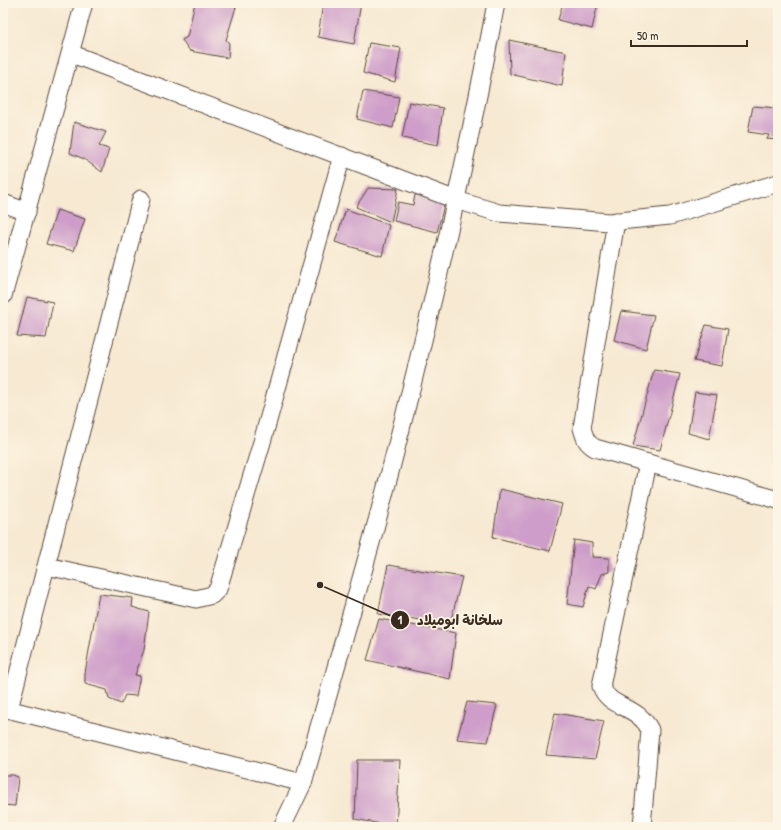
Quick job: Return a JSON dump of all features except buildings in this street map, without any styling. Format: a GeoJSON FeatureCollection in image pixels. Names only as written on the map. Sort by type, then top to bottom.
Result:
{"type":"FeatureCollection","features":[{"type":"Feature","properties":{"kind":"street"},"geometry":{"type":"LineString","coordinates":[[3,296],[72,54],[84,3]]}},
{"type":"Feature","properties":{"kind":"street"},"geometry":{"type":"LineString","coordinates":[[282,827],[303,783],[390,473],[456,200],[482,79],[496,3]]}},
{"type":"Feature","properties":{"kind":"street"},"geometry":{"type":"LineString","coordinates":[[72,54],[456,200],[499,214],[616,221],[670,216],[778,182]]}},
{"type":"Feature","properties":{"kind":"street"},"geometry":{"type":"LineString","coordinates":[[47,566],[196,599],[212,595],[218,589],[262,442],[342,156]]}},
{"type":"Feature","properties":{"kind":"street"},"geometry":{"type":"LineString","coordinates":[[140,199],[47,566],[6,708],[303,783]]}},
{"type":"Feature","properties":{"kind":"street"},"geometry":{"type":"LineString","coordinates":[[3,204],[27,212]]}},
{"type":"Feature","properties":{"kind":"street"},"geometry":{"type":"LineString","coordinates":[[616,221],[582,428],[585,439],[588,444],[595,448],[778,500]]}},
{"type":"Feature","properties":{"kind":"street"},"geometry":{"type":"LineString","coordinates":[[642,827],[650,730],[645,720],[638,714],[609,699],[604,694],[601,686],[648,463]]}},
{"type":"Feature","properties":{"kind":"place","name":"سلخانة ابوميلاد"},"geometry":{"type":"Point","coordinates":[320,585]}}]}
